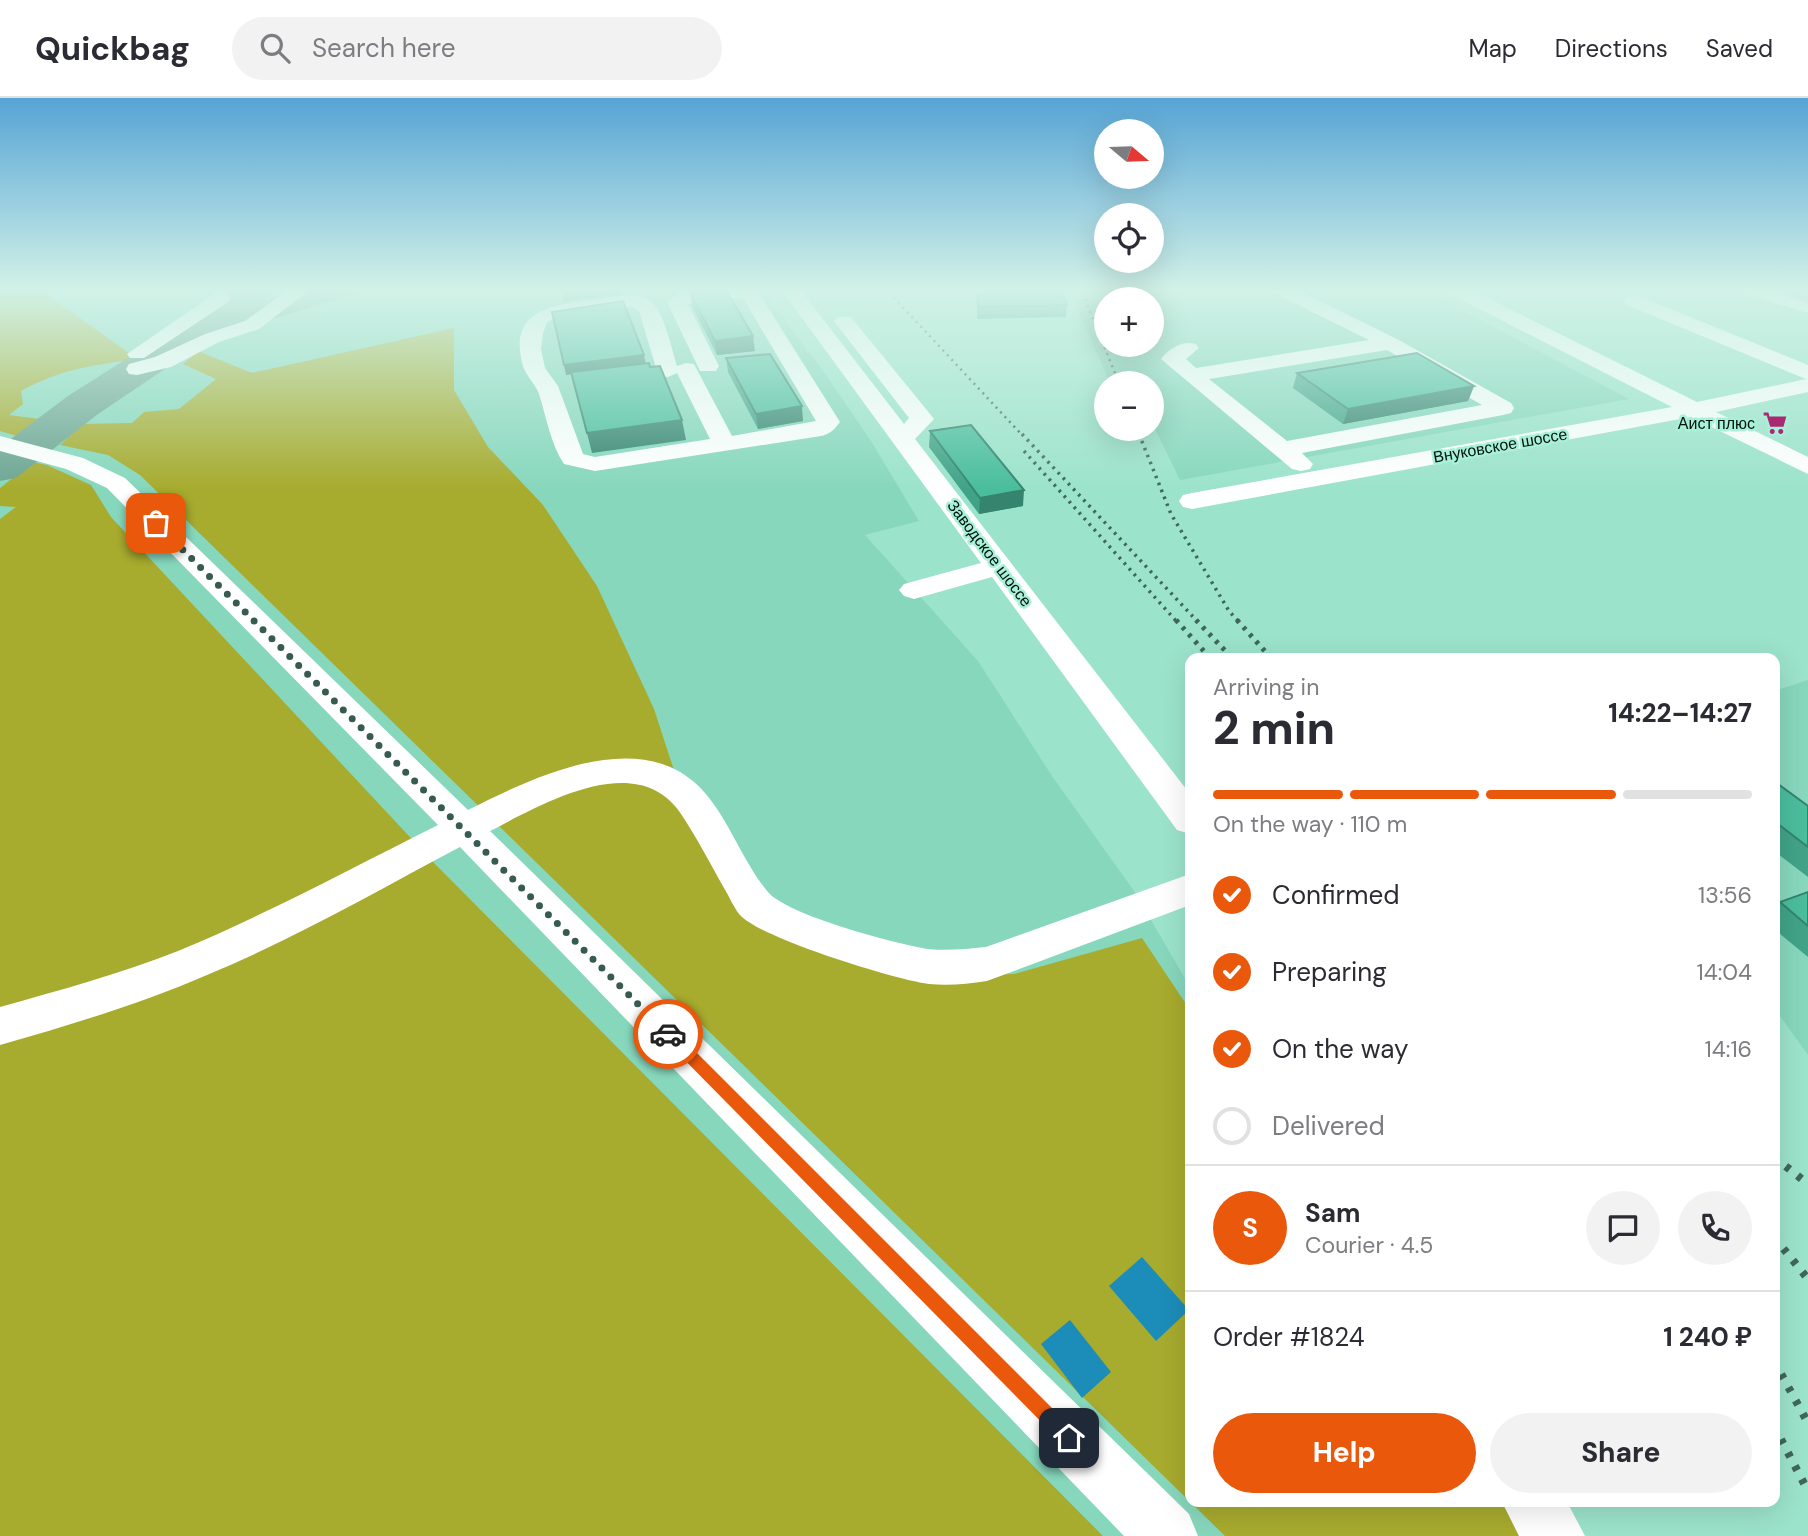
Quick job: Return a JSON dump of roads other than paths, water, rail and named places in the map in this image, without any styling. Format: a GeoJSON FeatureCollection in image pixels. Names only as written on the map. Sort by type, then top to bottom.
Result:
{"type":"FeatureCollection","features":[{"type":"Feature","properties":{"kind":"street"},"geometry":{"type":"LineString","coordinates":[[147,355],[137,361],[163,362],[177,355]]}},
{"type":"Feature","properties":{"kind":"street"},"geometry":{"type":"LineString","coordinates":[[532,355],[534,368],[555,384],[573,459],[583,463],[608,462],[821,429],[827,426],[828,422],[812,355]]}},
{"type":"Feature","properties":{"kind":"street"},"geometry":{"type":"LineString","coordinates":[[678,355],[724,444]]}},
{"type":"Feature","properties":{"kind":"street"},"geometry":{"type":"LineString","coordinates":[[685,355],[687,369]]}},
{"type":"Feature","properties":{"kind":"street"},"geometry":{"type":"LineString","coordinates":[[761,359],[794,355]]}},
{"type":"Feature","properties":{"kind":"street","name":"Заводское шоссе"},"geometry":{"type":"LineString","coordinates":[[814,355],[901,439],[1001,566],[1185,813]]}},
{"type":"Feature","properties":{"kind":"street"},"geometry":{"type":"LineString","coordinates":[[871,355],[922,419],[901,439]]}},
{"type":"Feature","properties":{"kind":"street"},"geometry":{"type":"LineString","coordinates":[[1178,355],[1172,359],[1318,478]]}},
{"type":"Feature","properties":{"kind":"street"},"geometry":{"type":"LineString","coordinates":[[1191,375],[1315,355]]}},
{"type":"Feature","properties":{"kind":"street"},"geometry":{"type":"LineString","coordinates":[[1283,449],[1503,408],[1411,355]]}},
{"type":"Feature","properties":{"kind":"street"},"geometry":{"type":"LineString","coordinates":[[1586,355],[1808,467]]}},
{"type":"Feature","properties":{"kind":"street"},"geometry":{"type":"LineString","coordinates":[[1765,355],[1808,373]]}},
{"type":"Feature","properties":{"kind":"street"},"geometry":{"type":"LineString","coordinates":[[642,374],[734,362]]}},
{"type":"Feature","properties":{"kind":"street","name":"Внуковское шоссе"},"geometry":{"type":"LineString","coordinates":[[1192,501],[1695,410],[1808,385]]}},
{"type":"Feature","properties":{"kind":"street"},"geometry":{"type":"LineString","coordinates":[[0,443],[76,464],[102,474],[116,483],[464,828],[1167,1536]]}},
{"type":"Feature","properties":{"kind":"street"},"geometry":{"type":"LineString","coordinates":[[914,590],[1001,566]]}},
{"type":"Feature","properties":{"kind":"street"},"geometry":{"type":"LineString","coordinates":[[0,1026],[96,999],[193,963],[277,924],[527,796],[593,772],[620,770],[658,776],[676,786],[693,803],[755,905],[818,936],[891,958],[953,968],[987,964],[1185,891]]}},
{"type":"Feature","properties":{"kind":"street"},"geometry":{"type":"LineString","coordinates":[[1535,1507],[1554,1536]]}},
{"type":"Feature","properties":{"kind":"water"},"geometry":{"type":"Polygon","coordinates":[[[1142,1257],[1185,1305],[1185,1314],[1156,1341],[1109,1286],[1142,1257]]]}},
{"type":"Feature","properties":{"kind":"water"},"geometry":{"type":"Polygon","coordinates":[[[1070,1320],[1111,1372],[1082,1398],[1041,1344],[1070,1320]]]}},
{"type":"Feature","properties":{"kind":"railway"},"geometry":{"type":"LineString","coordinates":[[948,355],[1023,436]]}},
{"type":"Feature","properties":{"kind":"railway"},"geometry":{"type":"LineString","coordinates":[[1108,355],[1114,371]]}},
{"type":"Feature","properties":{"kind":"railway"},"geometry":{"type":"LineString","coordinates":[[1022,434],[1198,622]]}},
{"type":"Feature","properties":{"kind":"railway"},"geometry":{"type":"LineString","coordinates":[[1142,441],[1171,514],[1229,611],[1239,622]]}},
{"type":"Feature","properties":{"kind":"railway"},"geometry":{"type":"LineString","coordinates":[[1024,451],[1177,622]]}},
{"type":"Feature","properties":{"kind":"railway"},"geometry":{"type":"LineString","coordinates":[[1176,620],[1206,653]]}},
{"type":"Feature","properties":{"kind":"railway"},"geometry":{"type":"LineString","coordinates":[[1196,620],[1227,653]]}},
{"type":"Feature","properties":{"kind":"railway"},"geometry":{"type":"LineString","coordinates":[[1237,620],[1267,653]]}},
{"type":"Feature","properties":{"kind":"railway"},"geometry":{"type":"LineString","coordinates":[[1780,1162],[1808,1184]]}},
{"type":"Feature","properties":{"kind":"railway"},"geometry":{"type":"LineString","coordinates":[[1780,1244],[1808,1279]]}},
{"type":"Feature","properties":{"kind":"railway"},"geometry":{"type":"LineString","coordinates":[[1780,1372],[1808,1423]]}},
{"type":"Feature","properties":{"kind":"railway"},"geometry":{"type":"LineString","coordinates":[[1780,1437],[1808,1491]]}},
{"type":"Feature","properties":{"kind":"place","name":"Аист плюс"},"geometry":{"type":"Point","coordinates":[1775,423]}}]}
